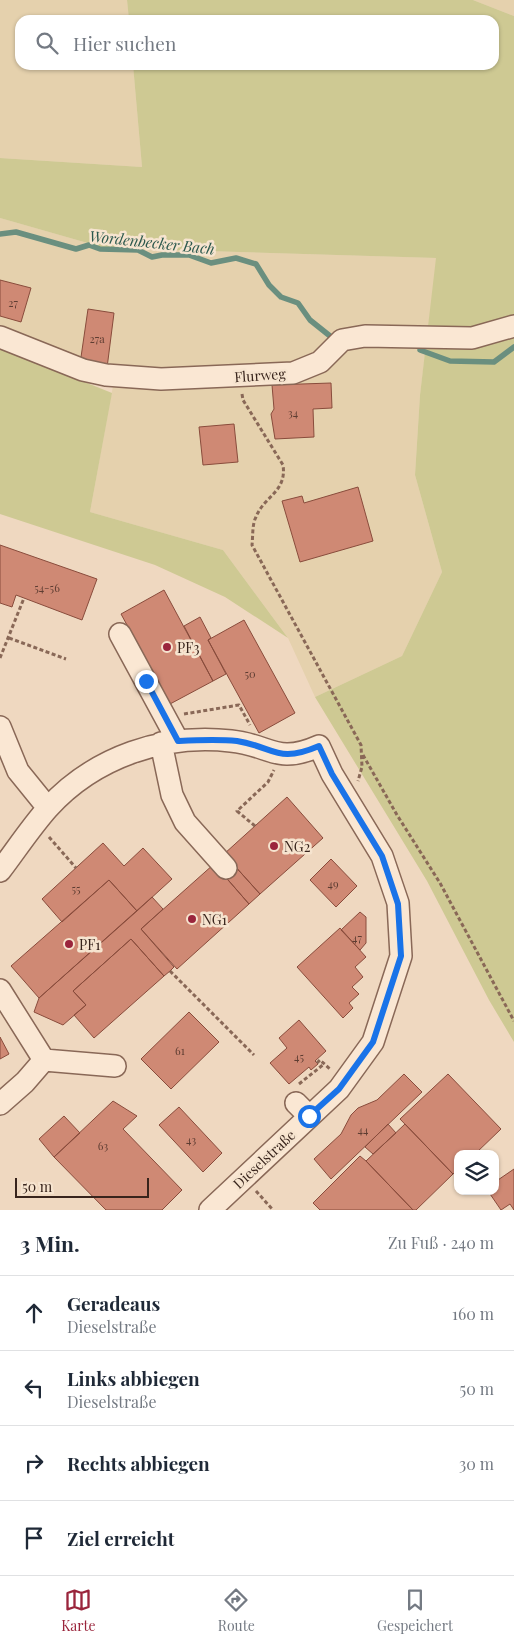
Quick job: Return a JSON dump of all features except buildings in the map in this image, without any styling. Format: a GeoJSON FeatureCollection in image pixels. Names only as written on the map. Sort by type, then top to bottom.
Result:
{"type":"FeatureCollection","features":[{"type":"Feature","properties":{"kind":"street","name":"Flurweg"},"geometry":{"type":"LineString","coordinates":[[0,337],[83,370],[106,375],[161,380],[293,373],[320,362],[342,340],[365,336],[472,338],[514,326]]}},
{"type":"Feature","properties":{"kind":"street"},"geometry":{"type":"LineString","coordinates":[[120,634],[170,742],[172,795],[185,822],[226,868]]}},
{"type":"Feature","properties":{"kind":"street"},"geometry":{"type":"LineString","coordinates":[[0,727],[18,771],[42,816]]}},
{"type":"Feature","properties":{"kind":"street","name":"Dieselstraße"},"geometry":{"type":"LineString","coordinates":[[0,871],[42,816],[61,795],[92,772],[127,753],[170,742],[239,742],[278,754],[292,755],[319,746],[332,774],[382,856],[398,904],[401,956],[373,1042],[339,1089],[300,1102],[244,1178],[210,1210]]}},
{"type":"Feature","properties":{"kind":"street"},"geometry":{"type":"LineString","coordinates":[[0,990],[44,1060]]}},
{"type":"Feature","properties":{"kind":"street"},"geometry":{"type":"LineString","coordinates":[[44,1060],[115,1066]]}},
{"type":"Feature","properties":{"kind":"street"},"geometry":{"type":"LineString","coordinates":[[0,1104],[25,1082],[44,1060]]}},
{"type":"Feature","properties":{"kind":"path"},"geometry":{"type":"LineString","coordinates":[[240,376],[243,400],[283,465],[284,476],[279,487],[255,517],[252,545],[361,745],[363,755],[397,816],[440,883],[514,1021]]}},
{"type":"Feature","properties":{"kind":"path"},"geometry":{"type":"LineString","coordinates":[[0,658],[24,598]]}},
{"type":"Feature","properties":{"kind":"path"},"geometry":{"type":"LineString","coordinates":[[9,638],[66,659]]}},
{"type":"Feature","properties":{"kind":"path"},"geometry":{"type":"LineString","coordinates":[[196,711],[239,705],[252,728]]}},
{"type":"Feature","properties":{"kind":"path"},"geometry":{"type":"LineString","coordinates":[[255,826],[237,811],[268,782],[275,769]]}},
{"type":"Feature","properties":{"kind":"path"},"geometry":{"type":"LineString","coordinates":[[42,816],[76,868]]}},
{"type":"Feature","properties":{"kind":"path"},"geometry":{"type":"LineString","coordinates":[[170,972],[254,1056]]}},
{"type":"Feature","properties":{"kind":"path"},"geometry":{"type":"LineString","coordinates":[[317,1062],[320,1060],[330,1069]]}},
{"type":"Feature","properties":{"kind":"path"},"geometry":{"type":"LineString","coordinates":[[300,1102],[324,1064]]}},
{"type":"Feature","properties":{"kind":"path"},"geometry":{"type":"LineString","coordinates":[[244,1178],[273,1210]]}},
{"type":"Feature","properties":{"kind":"shaded area"},"geometry":{"type":"Polygon","coordinates":[[[0,0],[127,0],[128,15],[15,15],[15,70],[133,70],[142,167],[0,158],[0,0]]]}},
{"type":"Feature","properties":{"kind":"shaded area"},"geometry":{"type":"Polygon","coordinates":[[[127,0],[473,0],[514,16],[514,1042],[489,1000],[427,881],[315,697],[402,656],[442,572],[415,475],[420,395],[436,258],[105,248],[0,218],[0,158],[142,167],[133,70],[499,70],[499,15],[128,15],[127,0]]]}},
{"type":"Feature","properties":{"kind":"shaded area"},"geometry":{"type":"Polygon","coordinates":[[[473,0],[514,0],[514,16],[473,0]]]}},
{"type":"Feature","properties":{"kind":"shaded area"},"geometry":{"type":"Polygon","coordinates":[[[0,218],[105,248],[437,258],[420,395],[415,475],[442,572],[402,656],[315,697],[288,638],[223,550],[90,512],[115,375],[0,331],[0,218]]]}},
{"type":"Feature","properties":{"kind":"shaded area"},"geometry":{"type":"Polygon","coordinates":[[[0,348],[112,393],[90,512],[223,550],[288,638],[225,597],[155,565],[0,514],[0,348]]]}},
{"type":"Feature","properties":{"kind":"waterway","name":"Wordenbecker Bach"},"geometry":{"type":"LineString","coordinates":[[0,234],[16,232],[76,249],[89,245],[100,249],[138,250],[152,257],[189,255],[211,263],[236,258],[256,264],[269,285],[281,297],[298,303],[310,320],[330,336]]}},
{"type":"Feature","properties":{"kind":"waterway","name":"Wordenbecker Bach"},"geometry":{"type":"LineString","coordinates":[[420,350],[450,361],[494,362],[514,347]]}},
{"type":"Feature","properties":{"kind":"place","name":"PF3"},"geometry":{"type":"Point","coordinates":[167,647]}},
{"type":"Feature","properties":{"kind":"place","name":"NG2"},"geometry":{"type":"Point","coordinates":[274,846]}},
{"type":"Feature","properties":{"kind":"place","name":"NG1"},"geometry":{"type":"Point","coordinates":[192,919]}},
{"type":"Feature","properties":{"kind":"place","name":"PF1"},"geometry":{"type":"Point","coordinates":[69,944]}},
{"type":"Feature","properties":{"kind":"route"},"geometry":{"type":"LineString","coordinates":[[146,681],[178,741],[221,740],[239,742],[278,754],[292,755],[300,754],[319,746],[332,774],[382,856],[398,904],[401,956],[373,1042],[339,1089],[309,1116]]}}]}
